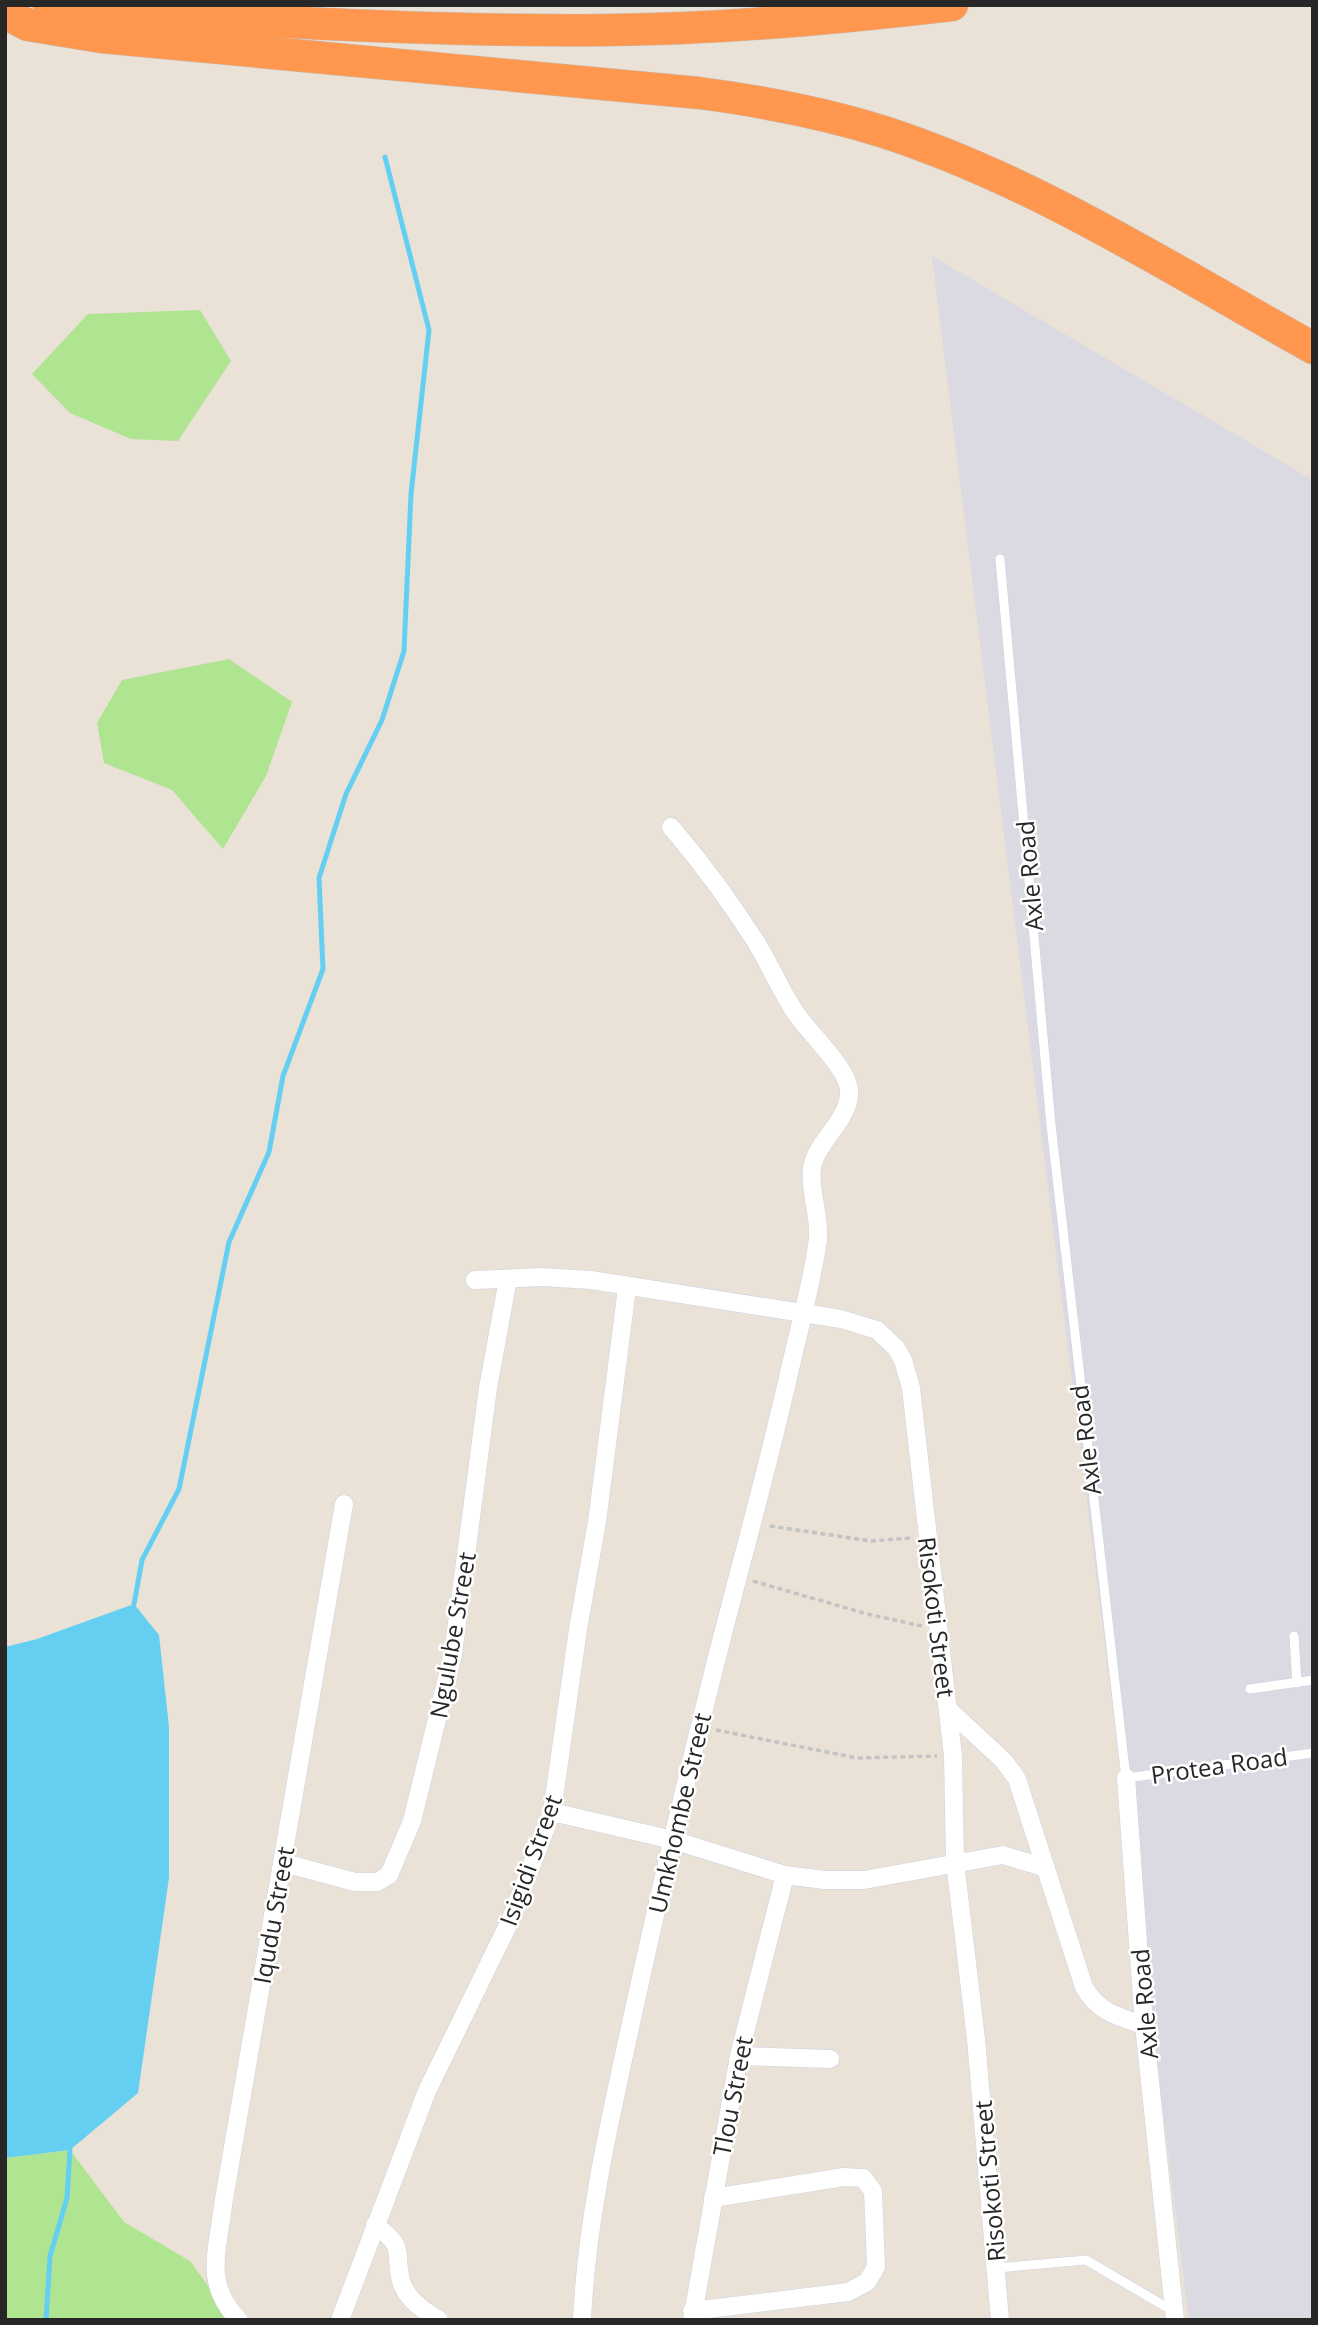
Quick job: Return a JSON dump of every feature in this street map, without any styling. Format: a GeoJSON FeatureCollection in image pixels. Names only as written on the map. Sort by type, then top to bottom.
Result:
{"type":"FeatureCollection","features":[{"type":"Feature","properties":{"kind":"highway"},"geometry":{"type":"LineString","coordinates":[[49,5],[242,22],[612,30],[825,20],[952,5]]}},
{"type":"Feature","properties":{"kind":"highway"},"geometry":{"type":"LineString","coordinates":[[5,13],[28,25],[101,37],[699,93],[772,103],[813,113],[880,131],[997,176],[1313,348]]}},
{"type":"Feature","properties":{"kind":"street","name":"Umkhombe Street"},"geometry":{"type":"LineString","coordinates":[[582,2320],[585,2262],[594,2198],[697,1726],[754,1523],[818,1239],[818,1211],[812,1188],[813,1166],[818,1151],[846,1104],[849,1093],[846,1078],[794,1010],[753,938],[693,853],[671,827]]}},
{"type":"Feature","properties":{"kind":"street","name":"Ngulube Street"},"geometry":{"type":"LineString","coordinates":[[284,1863],[370,1884],[389,1875],[404,1842],[427,1766],[453,1654],[488,1388],[508,1279]]}},
{"type":"Feature","properties":{"kind":"street","name":"Risokoti Street"},"geometry":{"type":"LineString","coordinates":[[475,1280],[591,1280],[627,1288],[803,1311],[877,1330],[903,1360],[911,1388],[926,1537],[949,1710],[953,1756],[955,1862],[976,2039],[1000,2320]]}},
{"type":"Feature","properties":{"kind":"street","name":"Isigidi Street"},"geometry":{"type":"LineString","coordinates":[[340,2320],[427,2091],[510,1921],[552,1812],[578,1629],[597,1522],[627,1288]]}},
{"type":"Feature","properties":{"kind":"street","name":"Iqudu Street"},"geometry":{"type":"LineString","coordinates":[[239,2320],[222,2300],[215,2279],[223,2205],[284,1863],[296,1766],[344,1504]]}},
{"type":"Feature","properties":{"kind":"street"},"geometry":{"type":"LineString","coordinates":[[949,1710],[1012,1770],[1084,1987],[1091,2000],[1115,2017],[1144,2025]]}},
{"type":"Feature","properties":{"kind":"street","name":"Axle Road"},"geometry":{"type":"LineString","coordinates":[[1126,1778],[1144,2025],[1174,2316]]}},
{"type":"Feature","properties":{"kind":"street"},"geometry":{"type":"LineString","coordinates":[[552,1812],[673,1840],[785,1875],[864,1880],[1003,1854],[1046,1868]]}},
{"type":"Feature","properties":{"kind":"street","name":"Tlou Street"},"geometry":{"type":"LineString","coordinates":[[692,2315],[738,2056],[785,1875]]}},
{"type":"Feature","properties":{"kind":"street"},"geometry":{"type":"LineString","coordinates":[[738,2056],[830,2059]]}},
{"type":"Feature","properties":{"kind":"street"},"geometry":{"type":"LineString","coordinates":[[692,2315],[848,2291],[867,2282],[876,2267],[873,2191],[863,2178],[844,2177],[712,2198]]}},
{"type":"Feature","properties":{"kind":"street"},"geometry":{"type":"LineString","coordinates":[[375,2225],[390,2236],[398,2248],[401,2280],[407,2295],[439,2320]]}},
{"type":"Feature","properties":{"kind":"lane","name":"Axle Road"},"geometry":{"type":"LineString","coordinates":[[1000,559],[1054,1152],[1126,1778]]}},
{"type":"Feature","properties":{"kind":"lane"},"geometry":{"type":"LineString","coordinates":[[1294,1636],[1297,1682]]}},
{"type":"Feature","properties":{"kind":"lane"},"geometry":{"type":"LineString","coordinates":[[1250,1689],[1313,1680]]}},
{"type":"Feature","properties":{"kind":"lane","name":"Protea Road"},"geometry":{"type":"LineString","coordinates":[[1126,1778],[1313,1753]]}},
{"type":"Feature","properties":{"kind":"lane"},"geometry":{"type":"LineString","coordinates":[[997,2268],[1086,2260],[1174,2316]]}},
{"type":"Feature","properties":{"kind":"path"},"geometry":{"type":"LineString","coordinates":[[754,1523],[871,1541],[926,1537]]}},
{"type":"Feature","properties":{"kind":"path"},"geometry":{"type":"LineString","coordinates":[[738,1577],[867,1614],[939,1630]]}},
{"type":"Feature","properties":{"kind":"path"},"geometry":{"type":"LineString","coordinates":[[697,1726],[857,1758],[953,1756]]}},
{"type":"Feature","properties":{"kind":"shaded area"},"geometry":{"type":"Polygon","coordinates":[[[932,256],[1313,480],[1313,2320],[1189,2320],[932,256]]]}},
{"type":"Feature","properties":{"kind":"green space"},"geometry":{"type":"Polygon","coordinates":[[[200,310],[231,361],[178,441],[131,439],[70,413],[32,374],[88,314],[200,310]]]}},
{"type":"Feature","properties":{"kind":"green space"},"geometry":{"type":"Polygon","coordinates":[[[229,659],[292,702],[266,776],[223,849],[172,790],[104,763],[97,723],[122,680],[229,659]]]}},
{"type":"Feature","properties":{"kind":"green space"},"geometry":{"type":"Polygon","coordinates":[[[70,2150],[124,2222],[190,2261],[233,2320],[5,2320],[5,2158],[70,2150]]]}},
{"type":"Feature","properties":{"kind":"water"},"geometry":{"type":"Polygon","coordinates":[[[134,1604],[159,1635],[169,1727],[169,1878],[138,2093],[70,2150],[5,2158],[5,1647],[37,1639],[134,1604]]]}},
{"type":"Feature","properties":{"kind":"waterway"},"geometry":{"type":"LineString","coordinates":[[134,1604],[142,1560],[179,1489],[229,1242],[269,1152],[283,1076],[323,969],[319,878],[346,794],[382,720],[404,651],[411,494],[429,330],[385,157]]}},
{"type":"Feature","properties":{"kind":"waterway"},"geometry":{"type":"LineString","coordinates":[[46,2320],[50,2256],[67,2198],[70,2150]]}}]}
